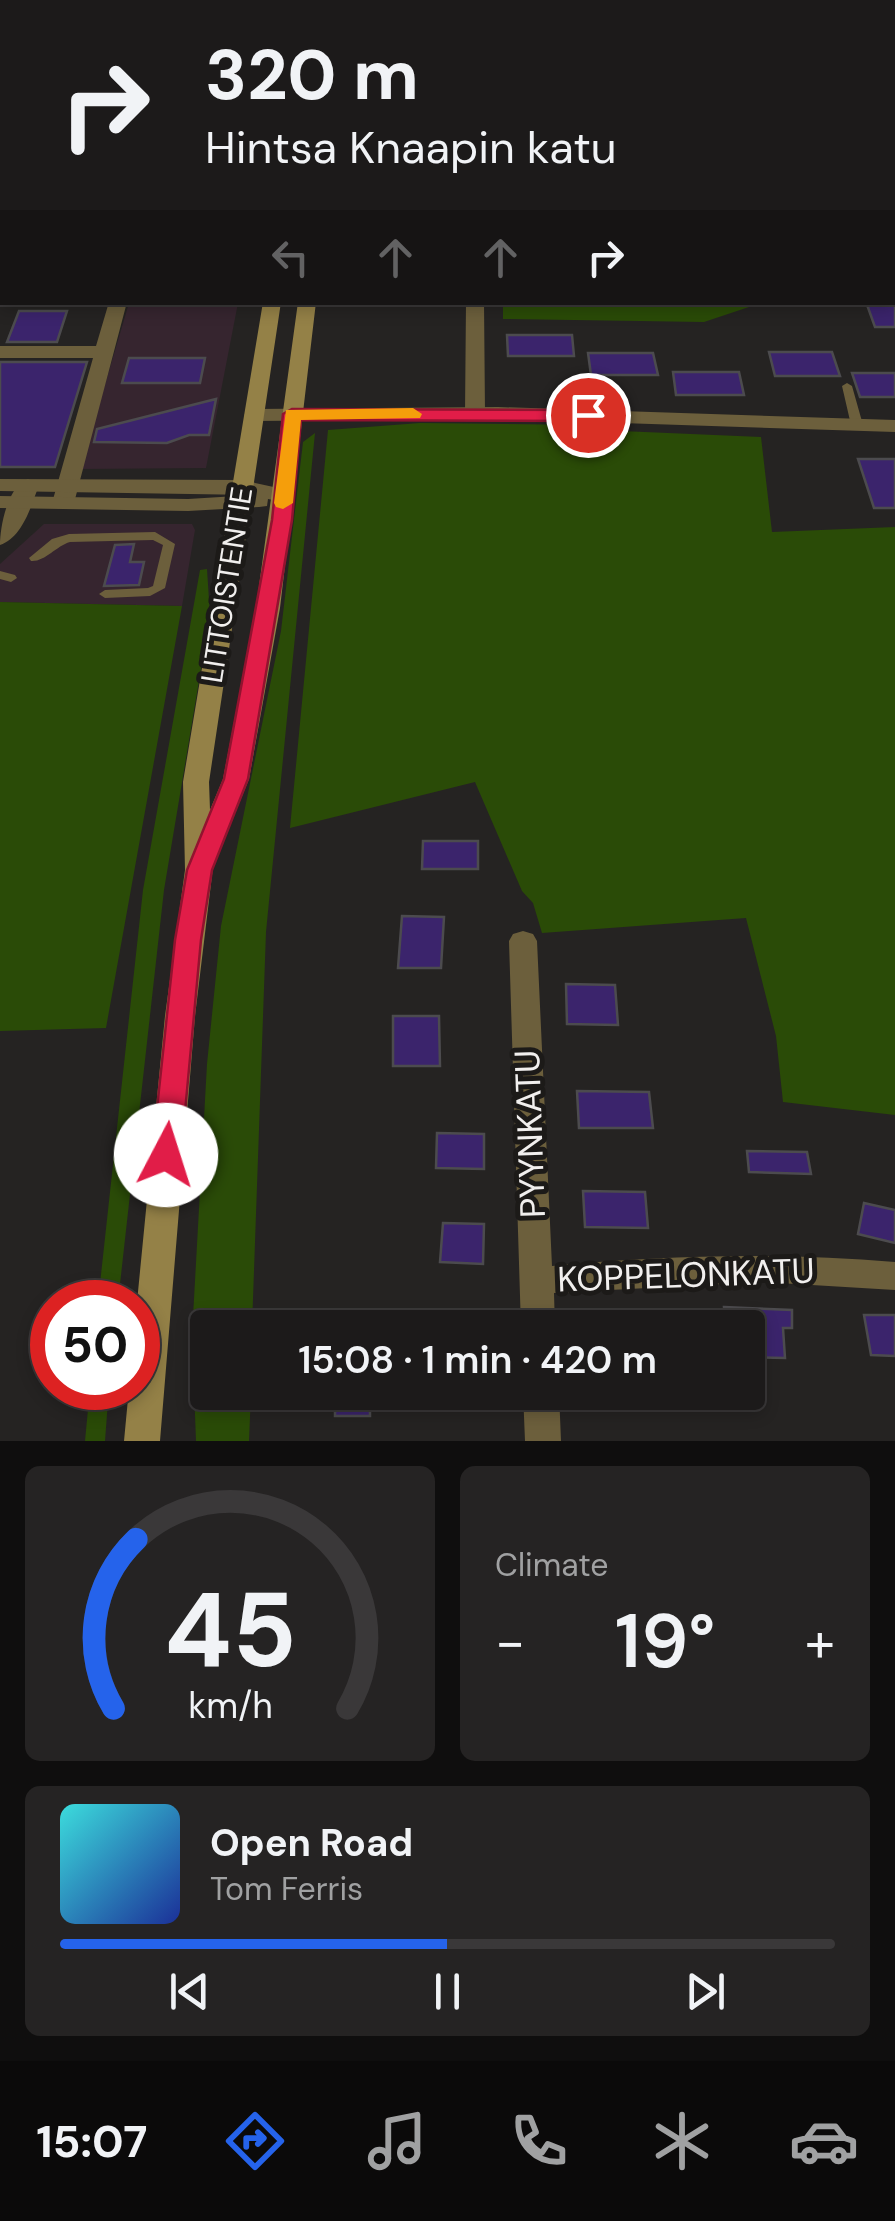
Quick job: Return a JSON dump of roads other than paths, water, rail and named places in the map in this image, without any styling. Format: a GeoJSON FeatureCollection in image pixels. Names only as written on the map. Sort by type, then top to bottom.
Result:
{"type":"FeatureCollection","features":[{"type":"Feature","properties":{"kind":"main road","name":"LITTOISTENTIE"},"geometry":{"type":"LineString","coordinates":[[142,1441],[176,1056],[199,870],[196,782],[272,305]]}},
{"type":"Feature","properties":{"kind":"main road","name":"LITTOISTENTIE"},"geometry":{"type":"LineString","coordinates":[[199,870],[236,779],[284,496],[307,305]]}},
{"type":"Feature","properties":{"kind":"street"},"geometry":{"type":"LineString","coordinates":[[66,494],[117,305]]}},
{"type":"Feature","properties":{"kind":"street"},"geometry":{"type":"LineString","coordinates":[[475,305],[475,414]]}},
{"type":"Feature","properties":{"kind":"street"},"geometry":{"type":"LineString","coordinates":[[0,352],[104,352]]}},
{"type":"Feature","properties":{"kind":"street"},"geometry":{"type":"LineString","coordinates":[[254,414],[475,414],[895,426]]}},
{"type":"Feature","properties":{"kind":"street"},"geometry":{"type":"LineString","coordinates":[[0,485],[16,497],[284,496]]}},
{"type":"Feature","properties":{"kind":"street"},"geometry":{"type":"LineString","coordinates":[[0,538],[16,497]]}},
{"type":"Feature","properties":{"kind":"street","name":"PYYNKATU"},"geometry":{"type":"LineString","coordinates":[[523,941],[537,1310]]}},
{"type":"Feature","properties":{"kind":"street","name":"KOPPELONKATU"},"geometry":{"type":"LineString","coordinates":[[536,1281],[709,1267],[781,1266],[895,1276]]}},
{"type":"Feature","properties":{"kind":"street"},"geometry":{"type":"LineString","coordinates":[[542,1410],[543,1441]]}},
{"type":"Feature","properties":{"kind":"lane"},"geometry":{"type":"LineString","coordinates":[[847,386],[857,425]]}},
{"type":"Feature","properties":{"kind":"lane"},"geometry":{"type":"LineString","coordinates":[[36,558],[56,542],[69,538],[155,536],[166,540],[159,588],[150,592],[104,594]]}}]}
